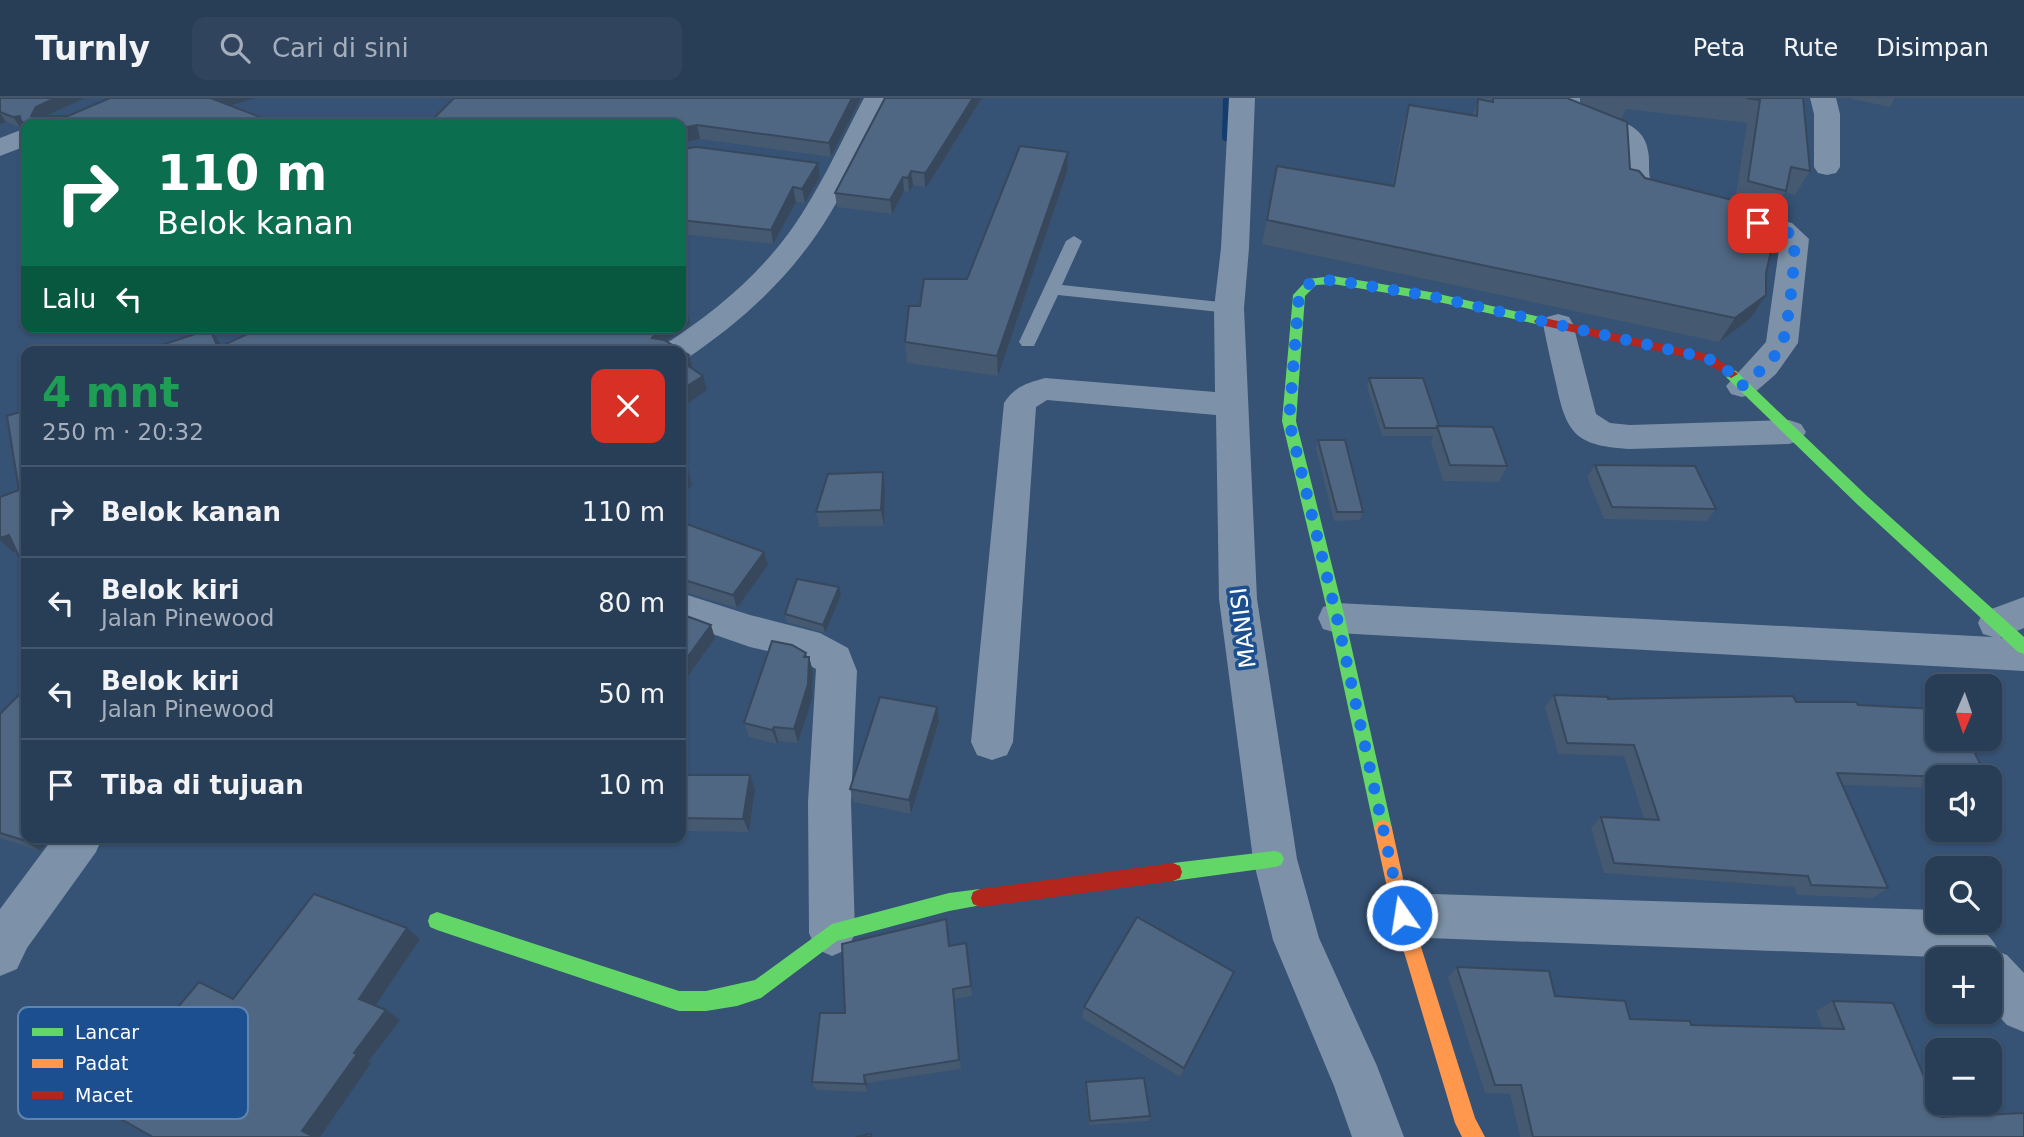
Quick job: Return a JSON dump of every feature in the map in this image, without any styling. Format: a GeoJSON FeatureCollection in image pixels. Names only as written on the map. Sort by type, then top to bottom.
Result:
{"type":"FeatureCollection","features":[{"type":"Feature","properties":{"kind":"street"},"geometry":{"type":"LineString","coordinates":[[683,346],[736,308],[787,253],[816,214],[827,167],[877,98]]}},
{"type":"Feature","properties":{"kind":"street","name":"MANISI"},"geometry":{"type":"LineString","coordinates":[[1242,98],[1236,248],[1229,308],[1238,599],[1275,859],[1296,940],[1359,1084],[1378,1137]]}},
{"type":"Feature","properties":{"kind":"street"},"geometry":{"type":"LineString","coordinates":[[1567,98],[1569,115],[1572,118],[1618,130],[1632,141],[1636,184],[1644,193],[1782,229],[1794,236],[1782,343],[1765,366],[1742,386]]}},
{"type":"Feature","properties":{"kind":"street"},"geometry":{"type":"LineString","coordinates":[[1823,98],[1827,114],[1827,167]]}},
{"type":"Feature","properties":{"kind":"street"},"geometry":{"type":"LineString","coordinates":[[0,148],[21,138]]}},
{"type":"Feature","properties":{"kind":"street"},"geometry":{"type":"LineString","coordinates":[[1474,1137],[1466,1123],[1402,915],[1337,618],[1289,421],[1299,295],[1303,288],[1311,282],[1333,280],[1430,296],[1707,358],[1724,367],[1789,432],[2015,627]]}},
{"type":"Feature","properties":{"kind":"street"},"geometry":{"type":"LineString","coordinates":[[1558,324],[1580,418],[1588,427],[1611,436],[1630,437],[1789,432]]}},
{"type":"Feature","properties":{"kind":"street"},"geometry":{"type":"LineString","coordinates":[[992,742],[1020,403],[1030,394],[1045,389],[1231,405]]}},
{"type":"Feature","properties":{"kind":"street"},"geometry":{"type":"LineString","coordinates":[[686,610],[750,631],[806,644],[834,659],[837,671],[830,751],[828,865],[832,933]]}},
{"type":"Feature","properties":{"kind":"street"},"geometry":{"type":"LineString","coordinates":[[1337,618],[2024,655]]}},
{"type":"Feature","properties":{"kind":"street"},"geometry":{"type":"LineString","coordinates":[[0,953],[11,932],[76,843]]}},
{"type":"Feature","properties":{"kind":"street"},"geometry":{"type":"LineString","coordinates":[[437,921],[679,1001],[706,1001],[737,996],[761,988],[832,933],[949,902],[1275,859]]}},
{"type":"Feature","properties":{"kind":"street"},"geometry":{"type":"LineString","coordinates":[[1402,915],[1943,933],[1964,947]]}},
{"type":"Feature","properties":{"kind":"street"},"geometry":{"type":"LineString","coordinates":[[2002,985],[2024,1008]]}},
{"type":"Feature","properties":{"kind":"lane"},"geometry":{"type":"LineString","coordinates":[[1028,342],[1074,241]]}},
{"type":"Feature","properties":{"kind":"lane"},"geometry":{"type":"LineString","coordinates":[[1051,289],[1229,308]]}},
{"type":"Feature","properties":{"kind":"building"},"geometry":{"type":"Polygon","coordinates":[[[0,98],[55,98],[36,107],[31,116],[68,116],[110,98],[216,98],[213,99],[260,117],[21,121],[20,116],[13,117],[0,112],[0,98]]]}},
{"type":"Feature","properties":{"kind":"building"},"geometry":{"type":"Polygon","coordinates":[[[454,98],[852,98],[829,143],[697,125],[686,127],[686,119],[433,119],[454,98]]]}},
{"type":"Feature","properties":{"kind":"building"},"geometry":{"type":"Polygon","coordinates":[[[885,98],[973,98],[927,171],[911,171],[908,178],[903,177],[890,200],[835,193],[885,98]]]}},
{"type":"Feature","properties":{"kind":"building"},"geometry":{"type":"Polygon","coordinates":[[[1493,98],[1568,98],[1627,122],[1630,169],[1639,171],[1645,178],[1780,212],[1766,273],[1766,295],[1735,318],[1267,220],[1277,166],[1394,186],[1409,105],[1477,116],[1478,99],[1493,102],[1493,98]]]}},
{"type":"Feature","properties":{"kind":"building"},"geometry":{"type":"Polygon","coordinates":[[[1746,98],[1803,98],[1810,171],[1791,167],[1786,191],[1748,181],[1760,100],[1746,98]]]}},
{"type":"Feature","properties":{"kind":"building"},"geometry":{"type":"Polygon","coordinates":[[[1020,146],[1068,152],[997,356],[905,342],[909,306],[920,306],[924,279],[967,279],[1020,146]]]}},
{"type":"Feature","properties":{"kind":"building"},"geometry":{"type":"Polygon","coordinates":[[[697,147],[818,163],[802,189],[793,187],[771,230],[686,221],[686,148],[697,147]]]}},
{"type":"Feature","properties":{"kind":"building"},"geometry":{"type":"Polygon","coordinates":[[[198,333],[212,333],[217,346],[159,346],[198,333]]]}},
{"type":"Feature","properties":{"kind":"building"},"geometry":{"type":"Polygon","coordinates":[[[249,333],[656,333],[652,338],[664,340],[674,346],[222,346],[249,333]]]}},
{"type":"Feature","properties":{"kind":"building"},"geometry":{"type":"Polygon","coordinates":[[[686,364],[703,376],[686,387],[686,364]]]}},
{"type":"Feature","properties":{"kind":"building"},"geometry":{"type":"Polygon","coordinates":[[[1369,378],[1423,378],[1439,426],[1385,428],[1369,378]]]}},
{"type":"Feature","properties":{"kind":"building"},"geometry":{"type":"Polygon","coordinates":[[[21,412],[21,561],[9,535],[0,538],[0,497],[19,490],[7,416],[21,412]]]}},
{"type":"Feature","properties":{"kind":"building"},"geometry":{"type":"Polygon","coordinates":[[[1437,426],[1493,427],[1507,466],[1450,465],[1437,426]]]}},
{"type":"Feature","properties":{"kind":"building"},"geometry":{"type":"Polygon","coordinates":[[[1318,440],[1345,440],[1363,512],[1337,512],[1318,440]]]}},
{"type":"Feature","properties":{"kind":"building"},"geometry":{"type":"Polygon","coordinates":[[[1595,465],[1695,466],[1716,509],[1612,507],[1595,465]]]}},
{"type":"Feature","properties":{"kind":"building"},"geometry":{"type":"Polygon","coordinates":[[[883,472],[881,510],[816,512],[828,474],[883,472]]]}},
{"type":"Feature","properties":{"kind":"building"},"geometry":{"type":"Polygon","coordinates":[[[686,524],[764,552],[733,595],[686,581],[686,524]]]}},
{"type":"Feature","properties":{"kind":"building"},"geometry":{"type":"Polygon","coordinates":[[[797,579],[839,587],[823,625],[785,614],[797,579]]]}},
{"type":"Feature","properties":{"kind":"building"},"geometry":{"type":"Polygon","coordinates":[[[686,616],[711,625],[686,659],[686,616]]]}},
{"type":"Feature","properties":{"kind":"building"},"geometry":{"type":"Polygon","coordinates":[[[772,641],[792,645],[806,653],[804,657],[809,657],[808,684],[794,729],[774,727],[772,730],[744,723],[772,641]]]}},
{"type":"Feature","properties":{"kind":"building"},"geometry":{"type":"Polygon","coordinates":[[[21,693],[21,839],[0,833],[0,714],[21,693]]]}},
{"type":"Feature","properties":{"kind":"building"},"geometry":{"type":"Polygon","coordinates":[[[1554,695],[1608,699],[1793,696],[1796,702],[1856,702],[1858,705],[1925,708],[1925,751],[1974,751],[1981,765],[1925,765],[1925,776],[1837,773],[1888,888],[1811,885],[1808,876],[1614,863],[1601,817],[1659,820],[1634,745],[1567,743],[1554,695]]]}},
{"type":"Feature","properties":{"kind":"building"},"geometry":{"type":"Polygon","coordinates":[[[880,697],[937,707],[909,800],[850,789],[880,697]]]}},
{"type":"Feature","properties":{"kind":"building"},"geometry":{"type":"Polygon","coordinates":[[[686,775],[750,775],[743,819],[686,818],[686,775]]]}},
{"type":"Feature","properties":{"kind":"building"},"geometry":{"type":"Polygon","coordinates":[[[314,894],[407,928],[359,999],[386,1010],[302,1131],[314,1137],[153,1137],[121,1119],[248,1119],[248,1007],[178,1007],[199,982],[233,999],[314,894]]]}},
{"type":"Feature","properties":{"kind":"building"},"geometry":{"type":"Polygon","coordinates":[[[1137,917],[1234,972],[1184,1068],[1084,1007],[1137,917]]]}},
{"type":"Feature","properties":{"kind":"building"},"geometry":{"type":"Polygon","coordinates":[[[946,919],[949,946],[966,943],[971,986],[953,989],[959,1060],[864,1075],[865,1084],[812,1082],[820,1013],[845,1013],[842,944],[946,919]]]}},
{"type":"Feature","properties":{"kind":"building"},"geometry":{"type":"Polygon","coordinates":[[[1457,967],[1549,971],[1555,996],[1625,1001],[1630,1019],[1690,1021],[1691,1025],[1844,1029],[1833,1001],[1893,1003],[1925,1079],[1925,1115],[1941,1117],[2024,1113],[2024,1137],[1533,1137],[1521,1085],[1495,1085],[1457,967]]]}},
{"type":"Feature","properties":{"kind":"building"},"geometry":{"type":"Polygon","coordinates":[[[1144,1078],[1150,1116],[1090,1121],[1086,1082],[1144,1078]]]}},
{"type":"Feature","properties":{"kind":"waterway"},"geometry":{"type":"LineString","coordinates":[[1227,139],[1228,98]]}},
{"type":"Feature","properties":{"kind":"traffic: fast"},"geometry":{"type":"LineString","coordinates":[[1383,828],[1337,618],[1289,421],[1299,295],[1312,282],[1333,280],[1430,296],[1540,321]]}},
{"type":"Feature","properties":{"kind":"traffic: fast"},"geometry":{"type":"LineString","coordinates":[[1731,374],[1863,501],[2024,647]]}},
{"type":"Feature","properties":{"kind":"traffic: fast"},"geometry":{"type":"LineString","coordinates":[[1173,872],[1275,859]]}},
{"type":"Feature","properties":{"kind":"traffic: fast"},"geometry":{"type":"LineString","coordinates":[[437,921],[679,1001],[706,1001],[737,996],[761,988],[832,933],[949,902],[980,898]]}},
{"type":"Feature","properties":{"kind":"traffic: slow"},"geometry":{"type":"LineString","coordinates":[[1383,828],[1402,915],[1466,1123],[1474,1137]]}},
{"type":"Feature","properties":{"kind":"traffic: jam"},"geometry":{"type":"LineString","coordinates":[[1540,321],[1707,358],[1731,374]]}},
{"type":"Feature","properties":{"kind":"traffic: jam"},"geometry":{"type":"LineString","coordinates":[[980,898],[1173,872]]}},
{"type":"Feature","properties":{"kind":"route"},"geometry":{"type":"LineString","coordinates":[[1402,915],[1337,618],[1289,421],[1299,295],[1311,282],[1333,280],[1430,296],[1707,358],[1724,367],[1742,386],[1765,366],[1782,343],[1793,265],[1794,236],[1782,229],[1758,223]]}}]}
